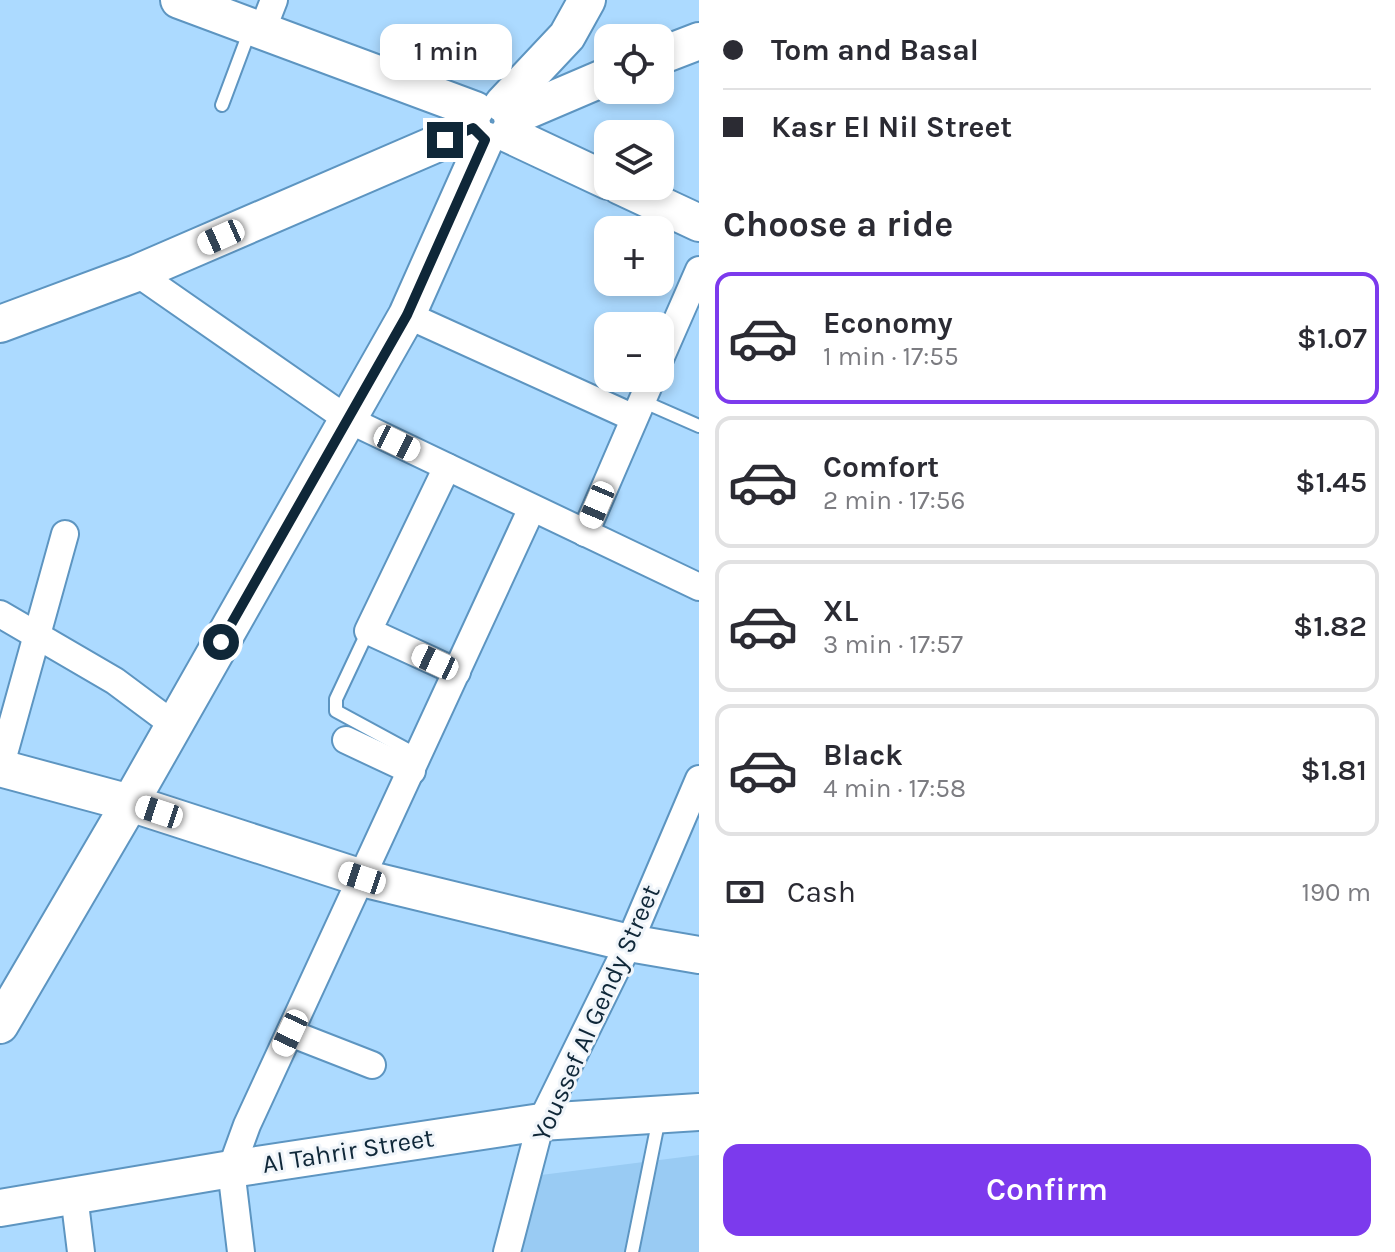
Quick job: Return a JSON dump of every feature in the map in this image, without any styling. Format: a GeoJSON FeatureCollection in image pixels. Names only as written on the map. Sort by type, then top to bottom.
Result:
{"type":"FeatureCollection","features":[{"type":"Feature","properties":{"kind":"street"},"geometry":{"type":"LineString","coordinates":[[179,0],[262,19],[493,122],[594,174]]}},
{"type":"Feature","properties":{"kind":"street"},"geometry":{"type":"LineString","coordinates":[[0,1025],[407,315],[493,122],[567,36],[587,0]]}},
{"type":"Feature","properties":{"kind":"street"},"geometry":{"type":"LineString","coordinates":[[567,36],[567,46],[576,64],[594,76]]}},
{"type":"Feature","properties":{"kind":"street"},"geometry":{"type":"LineString","coordinates":[[674,51],[699,41]]}},
{"type":"Feature","properties":{"kind":"street"},"geometry":{"type":"LineString","coordinates":[[0,324],[137,273],[594,82]]}},
{"type":"Feature","properties":{"kind":"street"},"geometry":{"type":"LineString","coordinates":[[650,200],[699,223]]}},
{"type":"Feature","properties":{"kind":"street"},"geometry":{"type":"LineString","coordinates":[[674,327],[699,270]]}},
{"type":"Feature","properties":{"kind":"street"},"geometry":{"type":"LineString","coordinates":[[137,273],[347,419],[699,587]]}},
{"type":"Feature","properties":{"kind":"street"},"geometry":{"type":"LineString","coordinates":[[407,315],[643,399],[585,533]]}},
{"type":"Feature","properties":{"kind":"street"},"geometry":{"type":"LineString","coordinates":[[447,467],[368,631],[457,672]]}},
{"type":"Feature","properties":{"kind":"street"},"geometry":{"type":"LineString","coordinates":[[241,1252],[231,1169],[247,1125],[532,508]]}},
{"type":"Feature","properties":{"kind":"street"},"geometry":{"type":"LineString","coordinates":[[65,534],[0,768],[130,803],[362,878],[629,943],[699,955]]}},
{"type":"Feature","properties":{"kind":"street"},"geometry":{"type":"LineString","coordinates":[[0,614],[115,681],[174,725]]}},
{"type":"Feature","properties":{"kind":"street"},"geometry":{"type":"LineString","coordinates":[[346,740],[416,763]]}},
{"type":"Feature","properties":{"kind":"street","name":"Youssef Al Gendy Street"},"geometry":{"type":"LineString","coordinates":[[507,1252],[541,1122],[629,943],[699,779]]}},
{"type":"Feature","properties":{"kind":"street"},"geometry":{"type":"LineString","coordinates":[[290,1033],[372,1065]]}},
{"type":"Feature","properties":{"kind":"street","name":"Al Tahrir Street"},"geometry":{"type":"LineString","coordinates":[[0,1208],[541,1122],[699,1112]]}},
{"type":"Feature","properties":{"kind":"street"},"geometry":{"type":"LineString","coordinates":[[74,1195],[81,1252]]}},
{"type":"Feature","properties":{"kind":"lane"},"geometry":{"type":"LineString","coordinates":[[222,105],[262,19]]}},
{"type":"Feature","properties":{"kind":"lane"},"geometry":{"type":"LineString","coordinates":[[643,399],[699,426]]}},
{"type":"Feature","properties":{"kind":"lane"},"geometry":{"type":"LineString","coordinates":[[368,631],[340,690],[336,711],[416,763]]}},
{"type":"Feature","properties":{"kind":"lane"},"geometry":{"type":"LineString","coordinates":[[632,1252],[660,1115]]}},
{"type":"Feature","properties":{"kind":"shaded area"},"geometry":{"type":"Polygon","coordinates":[[[699,1155],[699,1252],[522,1252],[541,1175],[699,1155]]]}},
{"type":"Feature","properties":{"kind":"route"},"geometry":{"type":"LineString","coordinates":[[221,642],[407,315],[485,140],[473,128],[445,140]]}}]}
